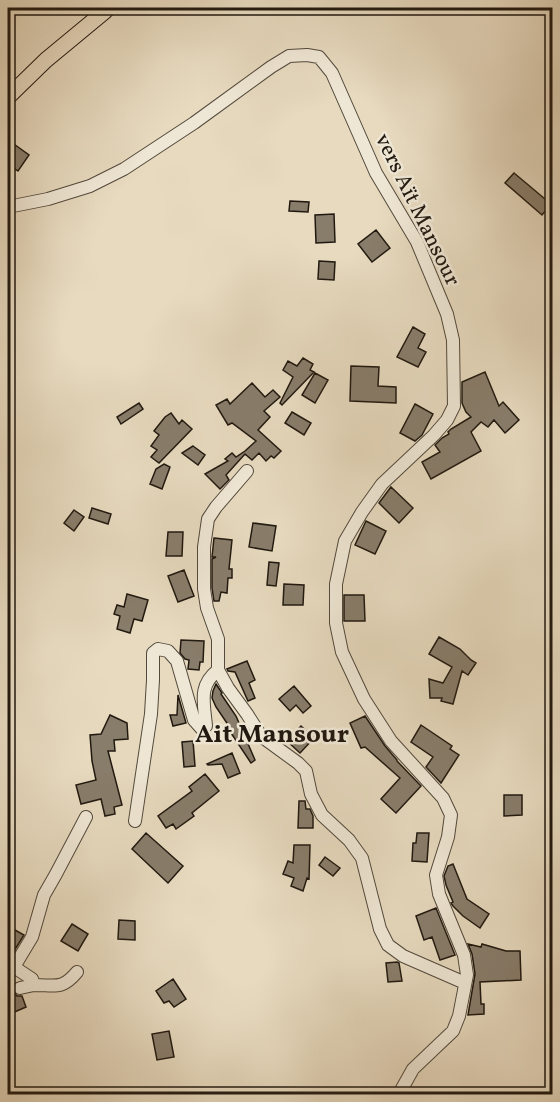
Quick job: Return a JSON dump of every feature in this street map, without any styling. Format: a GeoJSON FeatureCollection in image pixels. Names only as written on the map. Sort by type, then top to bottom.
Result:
{"type":"FeatureCollection","features":[{"type":"Feature","properties":{"kind":"main road"},"geometry":{"type":"LineString","coordinates":[[8,97],[46,60],[108,8]]}},
{"type":"Feature","properties":{"kind":"street","name":"vers Aït Mansour"},"geometry":{"type":"LineString","coordinates":[[8,207],[48,199],[90,186],[124,169],[194,123],[271,67],[289,56],[307,55],[319,57],[332,74],[376,173],[417,242],[447,314],[453,340],[454,406],[447,420],[434,435],[382,484],[362,512],[345,541],[336,584],[336,623],[342,652],[364,699],[391,741],[443,798],[451,815],[448,837],[436,875],[439,894],[464,955],[467,975],[459,1016],[453,1031],[413,1069],[399,1095]]}},
{"type":"Feature","properties":{"kind":"street"},"geometry":{"type":"LineString","coordinates":[[247,471],[208,519],[204,547],[204,589],[207,608],[218,639],[218,669],[228,688],[261,736],[306,771],[311,794],[322,815],[349,840],[362,858],[380,929],[388,945],[403,956],[465,983]]}},
{"type":"Feature","properties":{"kind":"street"},"geometry":{"type":"LineString","coordinates":[[135,821],[151,714],[153,653],[158,649],[168,651],[177,661],[194,720],[202,729],[206,726],[203,697],[206,683],[218,669]]}},
{"type":"Feature","properties":{"kind":"street"},"geometry":{"type":"LineString","coordinates":[[34,985],[32,979],[11,969],[32,937],[44,895],[86,817]]}},
{"type":"Feature","properties":{"kind":"street"},"geometry":{"type":"LineString","coordinates":[[20,988],[34,985],[64,985],[77,972]]}},
{"type":"Feature","properties":{"kind":"building"},"geometry":{"type":"Polygon","coordinates":[[[11,142],[29,155],[18,171],[8,164],[8,147],[11,142]]]}},
{"type":"Feature","properties":{"kind":"building"},"geometry":{"type":"Polygon","coordinates":[[[514,173],[551,204],[542,215],[505,183],[514,173]]]}},
{"type":"Feature","properties":{"kind":"building"},"geometry":{"type":"Polygon","coordinates":[[[290,201],[309,202],[308,212],[289,211],[290,201]]]}},
{"type":"Feature","properties":{"kind":"building"},"geometry":{"type":"Polygon","coordinates":[[[334,214],[335,242],[316,243],[315,215],[334,214]]]}},
{"type":"Feature","properties":{"kind":"building"},"geometry":{"type":"Polygon","coordinates":[[[376,230],[390,248],[372,262],[358,244],[376,230]]]}},
{"type":"Feature","properties":{"kind":"building"},"geometry":{"type":"Polygon","coordinates":[[[319,261],[335,262],[334,280],[318,279],[319,261]]]}},
{"type":"Feature","properties":{"kind":"building"},"geometry":{"type":"Polygon","coordinates":[[[413,327],[425,334],[418,348],[426,352],[418,367],[397,357],[413,327]]]}},
{"type":"Feature","properties":{"kind":"building"},"geometry":{"type":"Polygon","coordinates":[[[303,358],[313,364],[310,370],[314,372],[282,405],[280,403],[293,377],[283,370],[288,361],[297,366],[303,358]]]}},
{"type":"Feature","properties":{"kind":"building"},"geometry":{"type":"Polygon","coordinates":[[[351,366],[379,367],[378,386],[396,387],[396,403],[350,401],[351,366]]]}},
{"type":"Feature","properties":{"kind":"building"},"geometry":{"type":"Polygon","coordinates":[[[485,372],[499,406],[503,402],[519,420],[505,433],[494,420],[488,427],[481,422],[471,432],[481,451],[431,479],[422,462],[440,452],[435,445],[449,434],[451,429],[471,417],[462,403],[462,382],[485,372]]]}},
{"type":"Feature","properties":{"kind":"building"},"geometry":{"type":"Polygon","coordinates":[[[315,373],[328,380],[315,403],[302,395],[315,373]]]}},
{"type":"Feature","properties":{"kind":"building"},"geometry":{"type":"Polygon","coordinates":[[[252,383],[265,397],[273,390],[280,397],[264,411],[270,417],[258,430],[281,451],[274,458],[271,456],[266,461],[259,453],[252,460],[245,454],[226,475],[229,480],[220,489],[205,474],[228,461],[225,459],[232,453],[236,457],[256,441],[232,423],[228,425],[216,405],[227,399],[230,404],[252,383]]]}},
{"type":"Feature","properties":{"kind":"building"},"geometry":{"type":"Polygon","coordinates":[[[139,403],[143,409],[121,424],[117,417],[139,403]]]}},
{"type":"Feature","properties":{"kind":"building"},"geometry":{"type":"Polygon","coordinates":[[[415,404],[433,414],[422,435],[415,441],[400,433],[415,404]]]}},
{"type":"Feature","properties":{"kind":"building"},"geometry":{"type":"Polygon","coordinates":[[[292,412],[311,423],[304,435],[285,423],[292,412]]]}},
{"type":"Feature","properties":{"kind":"building"},"geometry":{"type":"Polygon","coordinates":[[[171,413],[179,424],[182,420],[192,429],[159,463],[151,457],[157,450],[151,446],[159,435],[154,431],[171,413]]]}},
{"type":"Feature","properties":{"kind":"building"},"geometry":{"type":"Polygon","coordinates":[[[193,446],[205,455],[198,465],[182,453],[193,446]]]}},
{"type":"Feature","properties":{"kind":"building"},"geometry":{"type":"Polygon","coordinates":[[[164,464],[170,467],[162,489],[150,484],[156,469],[164,464]]]}},
{"type":"Feature","properties":{"kind":"building"},"geometry":{"type":"Polygon","coordinates":[[[391,487],[413,508],[399,523],[379,503],[391,487]]]}},
{"type":"Feature","properties":{"kind":"building"},"geometry":{"type":"Polygon","coordinates":[[[92,508],[111,514],[108,524],[89,518],[92,508]]]}},
{"type":"Feature","properties":{"kind":"building"},"geometry":{"type":"Polygon","coordinates":[[[74,510],[84,517],[74,531],[64,523],[74,510]]]}},
{"type":"Feature","properties":{"kind":"building"},"geometry":{"type":"Polygon","coordinates":[[[366,521],[386,531],[375,554],[355,545],[366,521]]]}},
{"type":"Feature","properties":{"kind":"building"},"geometry":{"type":"Polygon","coordinates":[[[253,523],[276,526],[272,551],[249,547],[253,523]]]}},
{"type":"Feature","properties":{"kind":"building"},"geometry":{"type":"Polygon","coordinates":[[[168,532],[183,532],[182,556],[166,556],[168,532]]]}},
{"type":"Feature","properties":{"kind":"building"},"geometry":{"type":"Polygon","coordinates":[[[214,538],[232,540],[229,569],[232,569],[232,578],[228,578],[227,593],[221,592],[219,601],[214,601],[212,588],[212,559],[216,557],[212,557],[214,538]]]}},
{"type":"Feature","properties":{"kind":"building"},"geometry":{"type":"Polygon","coordinates":[[[269,562],[279,563],[276,586],[267,585],[269,562]]]}},
{"type":"Feature","properties":{"kind":"building"},"geometry":{"type":"Polygon","coordinates":[[[184,570],[194,596],[178,602],[168,576],[184,570]]]}},
{"type":"Feature","properties":{"kind":"building"},"geometry":{"type":"Polygon","coordinates":[[[284,584],[304,585],[303,605],[283,605],[284,584]]]}},
{"type":"Feature","properties":{"kind":"building"},"geometry":{"type":"Polygon","coordinates":[[[127,594],[148,600],[142,621],[134,619],[130,633],[117,629],[120,616],[114,614],[117,605],[124,607],[127,594]]]}},
{"type":"Feature","properties":{"kind":"building"},"geometry":{"type":"Polygon","coordinates":[[[344,595],[364,595],[365,621],[344,621],[344,595]]]}},
{"type":"Feature","properties":{"kind":"building"},"geometry":{"type":"Polygon","coordinates":[[[439,637],[460,649],[476,663],[468,675],[462,671],[453,704],[441,701],[442,698],[430,698],[429,679],[443,683],[452,667],[429,654],[439,637]]]}},
{"type":"Feature","properties":{"kind":"building"},"geometry":{"type":"Polygon","coordinates":[[[181,640],[204,641],[203,662],[200,662],[199,670],[188,669],[189,660],[180,653],[181,640]]]}},
{"type":"Feature","properties":{"kind":"building"},"geometry":{"type":"Polygon","coordinates":[[[247,661],[255,680],[249,683],[255,698],[248,701],[235,672],[227,669],[247,661]]]}},
{"type":"Feature","properties":{"kind":"building"},"geometry":{"type":"Polygon","coordinates":[[[216,684],[236,716],[255,760],[251,763],[212,698],[216,684]]]}},
{"type":"Feature","properties":{"kind":"building"},"geometry":{"type":"Polygon","coordinates":[[[294,686],[311,706],[303,713],[296,705],[290,711],[279,699],[294,686]]]}},
{"type":"Feature","properties":{"kind":"building"},"geometry":{"type":"Polygon","coordinates":[[[178,695],[186,723],[173,726],[170,715],[177,715],[178,695]]]}},
{"type":"Feature","properties":{"kind":"building"},"geometry":{"type":"Polygon","coordinates":[[[110,715],[127,723],[128,739],[114,740],[115,751],[108,751],[122,805],[114,807],[115,814],[105,816],[101,799],[81,804],[76,785],[96,780],[90,735],[101,734],[110,715]]]}},
{"type":"Feature","properties":{"kind":"building"},"geometry":{"type":"Polygon","coordinates":[[[365,716],[397,761],[421,786],[396,813],[381,799],[400,778],[365,747],[361,748],[350,723],[365,716]]]}},
{"type":"Feature","properties":{"kind":"building"},"geometry":{"type":"Polygon","coordinates":[[[421,725],[452,746],[450,749],[459,755],[441,783],[426,767],[433,757],[411,742],[421,725]]]}},
{"type":"Feature","properties":{"kind":"building"},"geometry":{"type":"Polygon","coordinates":[[[301,726],[314,738],[300,753],[287,741],[301,726]]]}},
{"type":"Feature","properties":{"kind":"building"},"geometry":{"type":"Polygon","coordinates":[[[193,741],[195,766],[184,767],[182,742],[193,741]]]}},
{"type":"Feature","properties":{"kind":"building"},"geometry":{"type":"Polygon","coordinates":[[[232,753],[240,773],[228,778],[222,764],[207,764],[232,753]]]}},
{"type":"Feature","properties":{"kind":"building"},"geometry":{"type":"Polygon","coordinates":[[[205,774],[219,791],[192,813],[194,816],[176,829],[173,824],[166,828],[158,816],[192,791],[189,787],[205,774]]]}},
{"type":"Feature","properties":{"kind":"building"},"geometry":{"type":"Polygon","coordinates":[[[504,795],[522,795],[522,815],[504,816],[504,795]]]}},
{"type":"Feature","properties":{"kind":"building"},"geometry":{"type":"Polygon","coordinates":[[[299,801],[305,801],[306,809],[310,809],[313,816],[313,828],[298,828],[299,801]]]}},
{"type":"Feature","properties":{"kind":"building"},"geometry":{"type":"Polygon","coordinates":[[[146,833],[183,866],[168,883],[132,849],[146,833]]]}},
{"type":"Feature","properties":{"kind":"building"},"geometry":{"type":"Polygon","coordinates":[[[417,833],[429,833],[427,862],[412,861],[413,843],[416,843],[417,833]]]}},
{"type":"Feature","properties":{"kind":"building"},"geometry":{"type":"Polygon","coordinates":[[[294,845],[310,845],[309,879],[307,878],[303,891],[291,886],[294,878],[283,874],[288,861],[293,863],[294,845]]]}},
{"type":"Feature","properties":{"kind":"building"},"geometry":{"type":"Polygon","coordinates":[[[325,857],[340,868],[333,876],[319,865],[325,857]]]}},
{"type":"Feature","properties":{"kind":"building"},"geometry":{"type":"Polygon","coordinates":[[[453,864],[467,899],[489,914],[480,928],[463,916],[451,903],[453,902],[444,876],[448,866],[453,864]]]}},
{"type":"Feature","properties":{"kind":"building"},"geometry":{"type":"Polygon","coordinates":[[[436,908],[455,955],[440,960],[432,937],[424,940],[416,916],[436,908]]]}},
{"type":"Feature","properties":{"kind":"building"},"geometry":{"type":"Polygon","coordinates":[[[119,920],[135,921],[135,940],[118,939],[119,920]]]}},
{"type":"Feature","properties":{"kind":"building"},"geometry":{"type":"Polygon","coordinates":[[[72,924],[88,934],[78,951],[61,941],[72,924]]]}},
{"type":"Feature","properties":{"kind":"building"},"geometry":{"type":"Polygon","coordinates":[[[8,926],[24,935],[11,956],[8,954],[8,926]]]}},
{"type":"Feature","properties":{"kind":"building"},"geometry":{"type":"Polygon","coordinates":[[[468,944],[481,947],[482,944],[506,951],[520,951],[521,980],[480,982],[484,1014],[468,1015],[475,974],[468,944]]]}},
{"type":"Feature","properties":{"kind":"building"},"geometry":{"type":"Polygon","coordinates":[[[397,962],[402,981],[388,982],[386,963],[397,962]]]}},
{"type":"Feature","properties":{"kind":"building"},"geometry":{"type":"Polygon","coordinates":[[[173,979],[186,999],[174,1007],[169,1001],[164,1003],[156,991],[173,979]]]}},
{"type":"Feature","properties":{"kind":"building"},"geometry":{"type":"Polygon","coordinates":[[[13,991],[17,996],[22,996],[26,1007],[10,1014],[8,993],[13,991]]]}},
{"type":"Feature","properties":{"kind":"building"},"geometry":{"type":"Polygon","coordinates":[[[169,1031],[174,1057],[157,1060],[152,1034],[169,1031]]]}},
{"type":"Feature","properties":{"kind":"district","name":"Ait Mansour"},"geometry":{"type":"Point","coordinates":[272,733]}}]}
